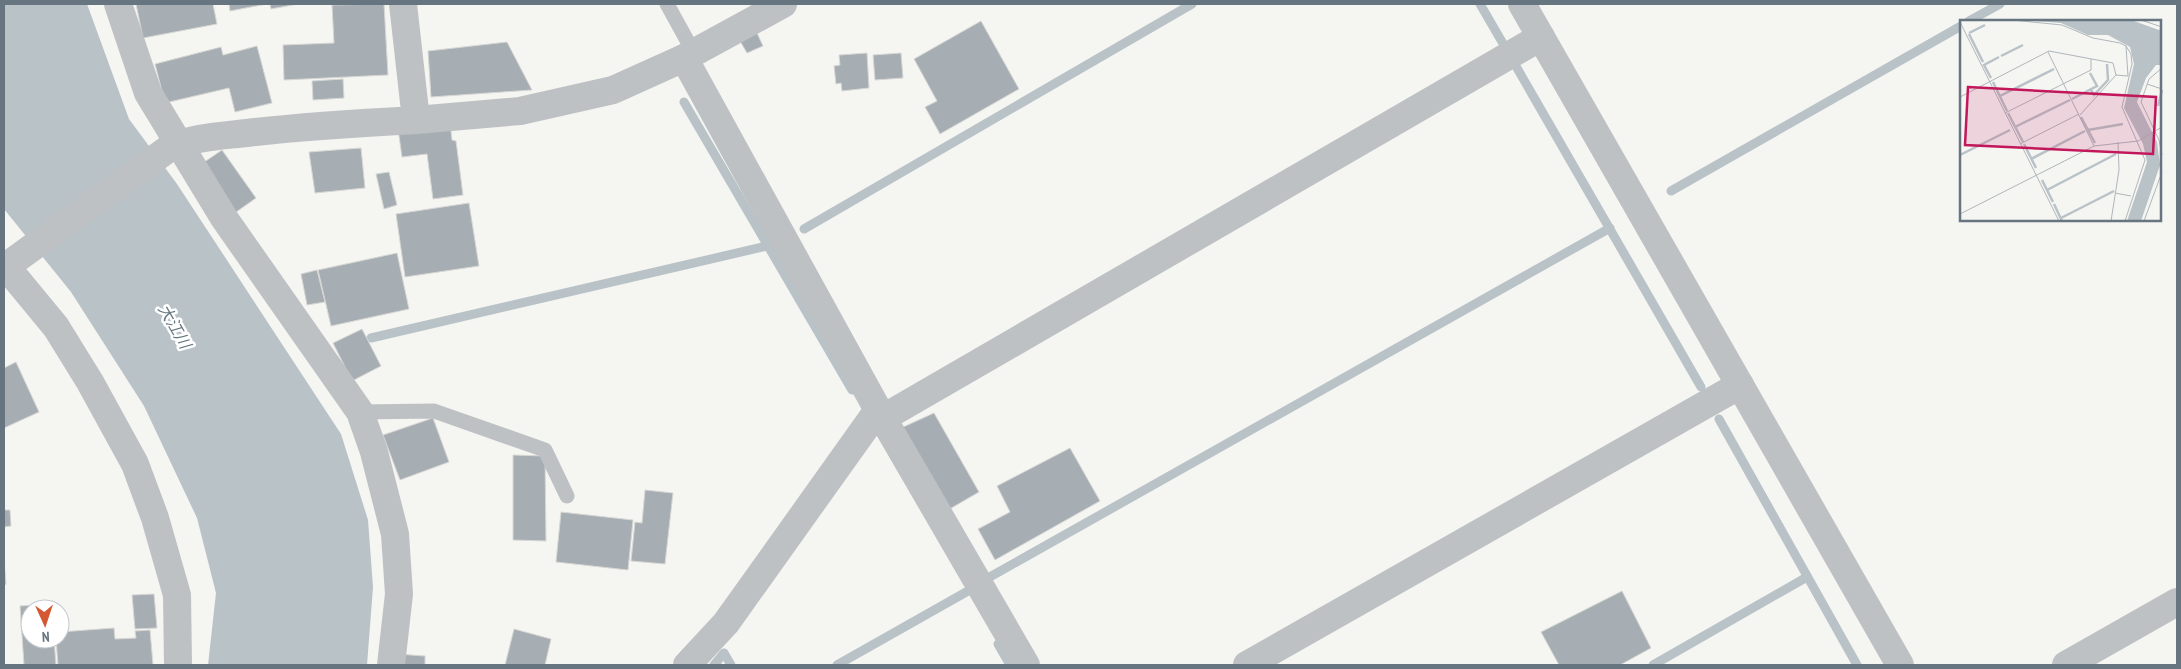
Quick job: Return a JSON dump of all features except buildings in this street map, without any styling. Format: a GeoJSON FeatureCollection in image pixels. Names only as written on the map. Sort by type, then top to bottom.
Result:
{"type":"FeatureCollection","features":[{"type":"Feature","properties":{"kind":"street"},"geometry":{"type":"LineString","coordinates":[[118,4],[148,93],[174,146],[360,412],[374,452],[395,534],[399,594],[391,665]]}},
{"type":"Feature","properties":{"kind":"street"},"geometry":{"type":"LineString","coordinates":[[402,4],[416,120]]}},
{"type":"Feature","properties":{"kind":"street"},"geometry":{"type":"LineString","coordinates":[[178,665],[177,595],[155,518],[135,464],[90,382],[56,327],[9,264],[174,146],[213,136],[308,126],[416,120],[520,111],[613,90],[689,55],[783,4]]}},
{"type":"Feature","properties":{"kind":"street"},"geometry":{"type":"LineString","coordinates":[[1522,4],[1900,665]]}},
{"type":"Feature","properties":{"kind":"street"},"geometry":{"type":"LineString","coordinates":[[688,665],[726,623],[881,414],[1541,37]]}},
{"type":"Feature","properties":{"kind":"street"},"geometry":{"type":"LineString","coordinates":[[689,55],[881,414],[1026,665]]}},
{"type":"Feature","properties":{"kind":"street"},"geometry":{"type":"LineString","coordinates":[[1247,665],[1740,385]]}},
{"type":"Feature","properties":{"kind":"street"},"geometry":{"type":"LineString","coordinates":[[2066,665],[2177,602]]}},
{"type":"Feature","properties":{"kind":"lane"},"geometry":{"type":"LineString","coordinates":[[667,4],[689,55]]}},
{"type":"Feature","properties":{"kind":"lane"},"geometry":{"type":"LineString","coordinates":[[360,412],[434,411],[546,450],[567,496]]}},
{"type":"Feature","properties":{"kind":"water","name":"大江川"},"geometry":{"type":"Polygon","coordinates":[[[4,4],[87,4],[129,119],[177,184],[341,434],[368,520],[373,587],[367,665],[208,665],[216,593],[197,518],[144,406],[71,292],[4,209],[4,4]]]}},
{"type":"Feature","properties":{"kind":"waterway"},"geometry":{"type":"LineString","coordinates":[[804,229],[1192,4]]}},
{"type":"Feature","properties":{"kind":"waterway"},"geometry":{"type":"LineString","coordinates":[[1480,4],[1505,47]]}},
{"type":"Feature","properties":{"kind":"waterway"},"geometry":{"type":"LineString","coordinates":[[1971,20],[2000,4]]}},
{"type":"Feature","properties":{"kind":"waterway"},"geometry":{"type":"LineString","coordinates":[[1671,191],[1960,27]]}},
{"type":"Feature","properties":{"kind":"waterway"},"geometry":{"type":"LineString","coordinates":[[1517,68],[1701,387]]}},
{"type":"Feature","properties":{"kind":"waterway"},"geometry":{"type":"LineString","coordinates":[[684,102],[852,390]]}},
{"type":"Feature","properties":{"kind":"waterway"},"geometry":{"type":"LineString","coordinates":[[988,578],[1610,228]]}},
{"type":"Feature","properties":{"kind":"waterway"},"geometry":{"type":"LineString","coordinates":[[371,338],[767,246]]}},
{"type":"Feature","properties":{"kind":"waterway"},"geometry":{"type":"LineString","coordinates":[[1719,419],[1857,665]]}},
{"type":"Feature","properties":{"kind":"waterway"},"geometry":{"type":"LineString","coordinates":[[1653,665],[1807,577]]}},
{"type":"Feature","properties":{"kind":"waterway"},"geometry":{"type":"LineString","coordinates":[[837,665],[968,591]]}},
{"type":"Feature","properties":{"kind":"waterway"},"geometry":{"type":"LineString","coordinates":[[998,644],[1010,665]]}},
{"type":"Feature","properties":{"kind":"waterway"},"geometry":{"type":"LineString","coordinates":[[714,665],[724,653],[731,665]]}}]}
